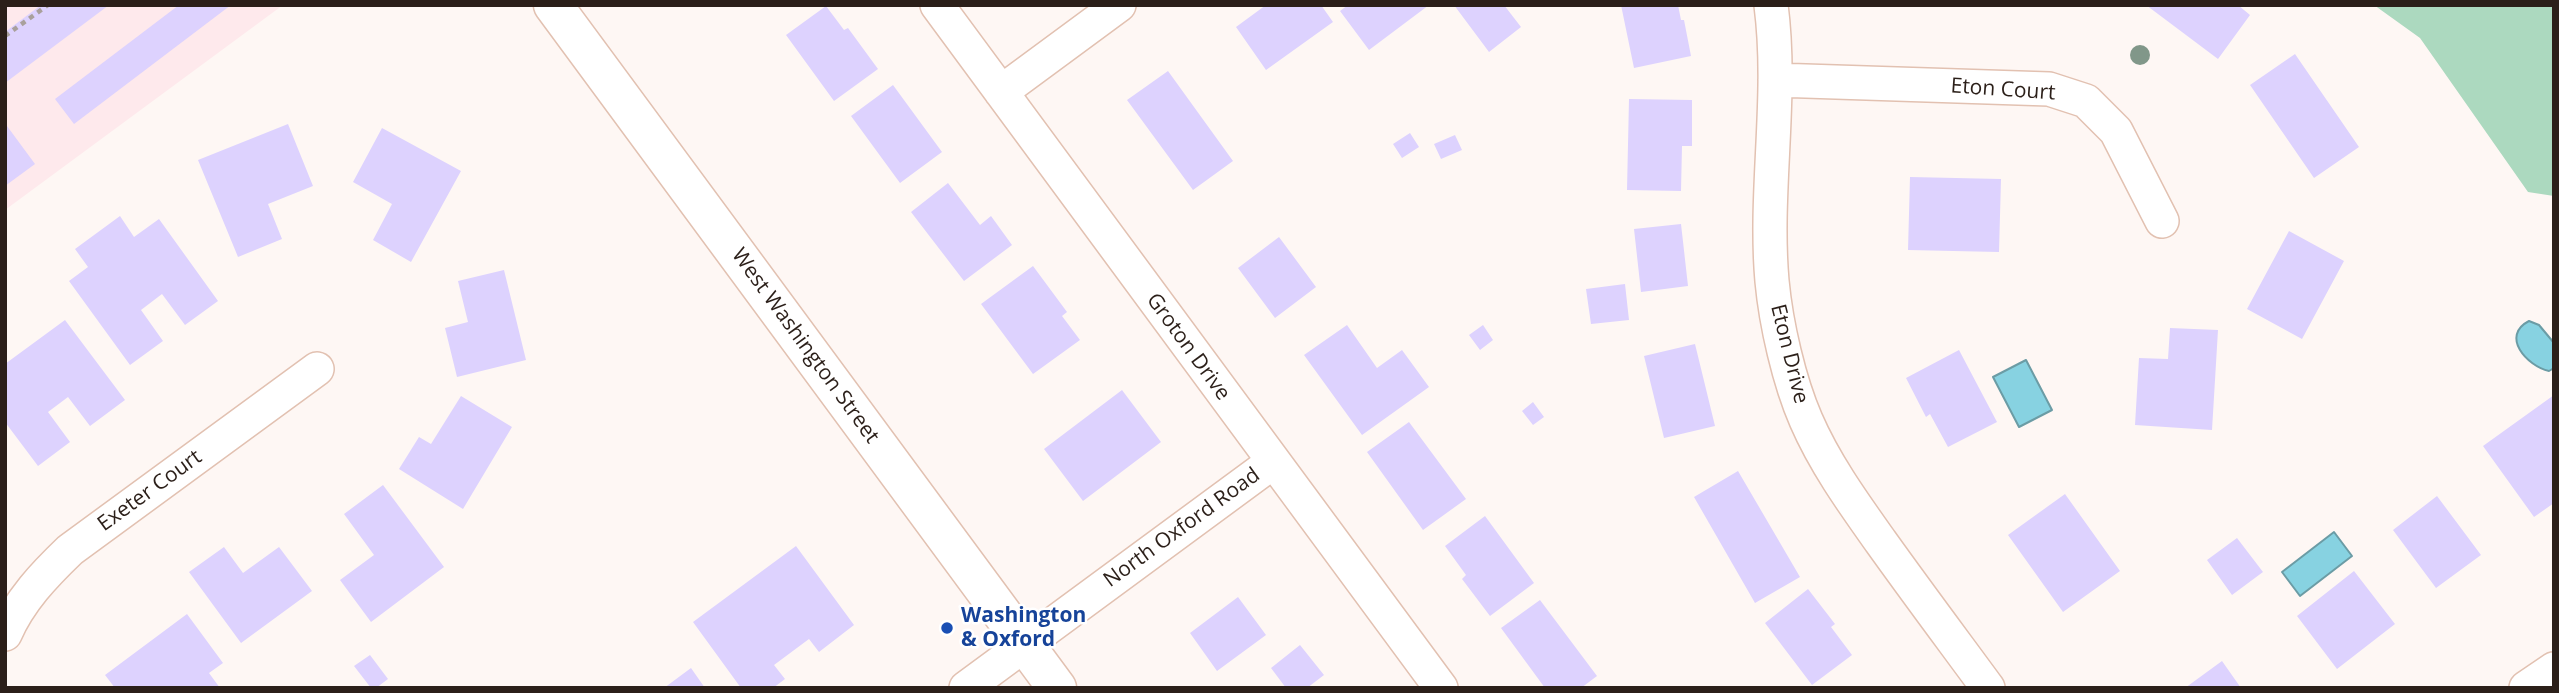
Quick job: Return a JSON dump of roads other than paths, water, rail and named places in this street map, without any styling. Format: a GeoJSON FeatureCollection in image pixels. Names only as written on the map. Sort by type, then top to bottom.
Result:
{"type":"FeatureCollection","features":[{"type":"Feature","properties":{"kind":"street","name":"West Washington Street"},"geometry":{"type":"LineString","coordinates":[[553,5],[1056,688]]}},
{"type":"Feature","properties":{"kind":"street","name":"Groton Drive"},"geometry":{"type":"LineString","coordinates":[[937,5],[1441,688]]}},
{"type":"Feature","properties":{"kind":"street"},"geometry":{"type":"LineString","coordinates":[[1001,92],[1119,5]]}},
{"type":"Feature","properties":{"kind":"street","name":"Eton Drive"},"geometry":{"type":"LineString","coordinates":[[1772,5],[1772,283],[1787,365],[1806,420],[1838,480],[1988,688]]}},
{"type":"Feature","properties":{"kind":"street","name":"Eton Court"},"geometry":{"type":"LineString","coordinates":[[1774,80],[2049,89],[2085,101],[2116,131],[2162,221]]}},
{"type":"Feature","properties":{"kind":"street","name":"Exeter Court"},"geometry":{"type":"LineString","coordinates":[[5,634],[37,581],[70,550],[317,369]]}},
{"type":"Feature","properties":{"kind":"street","name":"North Oxford Road"},"geometry":{"type":"LineString","coordinates":[[966,688],[1273,462]]}},
{"type":"Feature","properties":{"kind":"street"},"geometry":{"type":"LineString","coordinates":[[2526,688],[2554,669]]}},
{"type":"Feature","properties":{"kind":"water"},"geometry":{"type":"Polygon","coordinates":[[[2529,321],[2539,325],[2554,343],[2554,368],[2549,371],[2533,363],[2520,350],[2517,334],[2529,321]]]}},
{"type":"Feature","properties":{"kind":"water"},"geometry":{"type":"Polygon","coordinates":[[[2026,360],[2052,410],[2019,427],[1993,377],[2026,360]]]}},
{"type":"Feature","properties":{"kind":"water"},"geometry":{"type":"Polygon","coordinates":[[[2334,532],[2352,556],[2300,596],[2282,572],[2334,532]]]}},
{"type":"Feature","properties":{"kind":"place","name":"Washington & Oxford"},"geometry":{"type":"Point","coordinates":[947,628]}}]}
